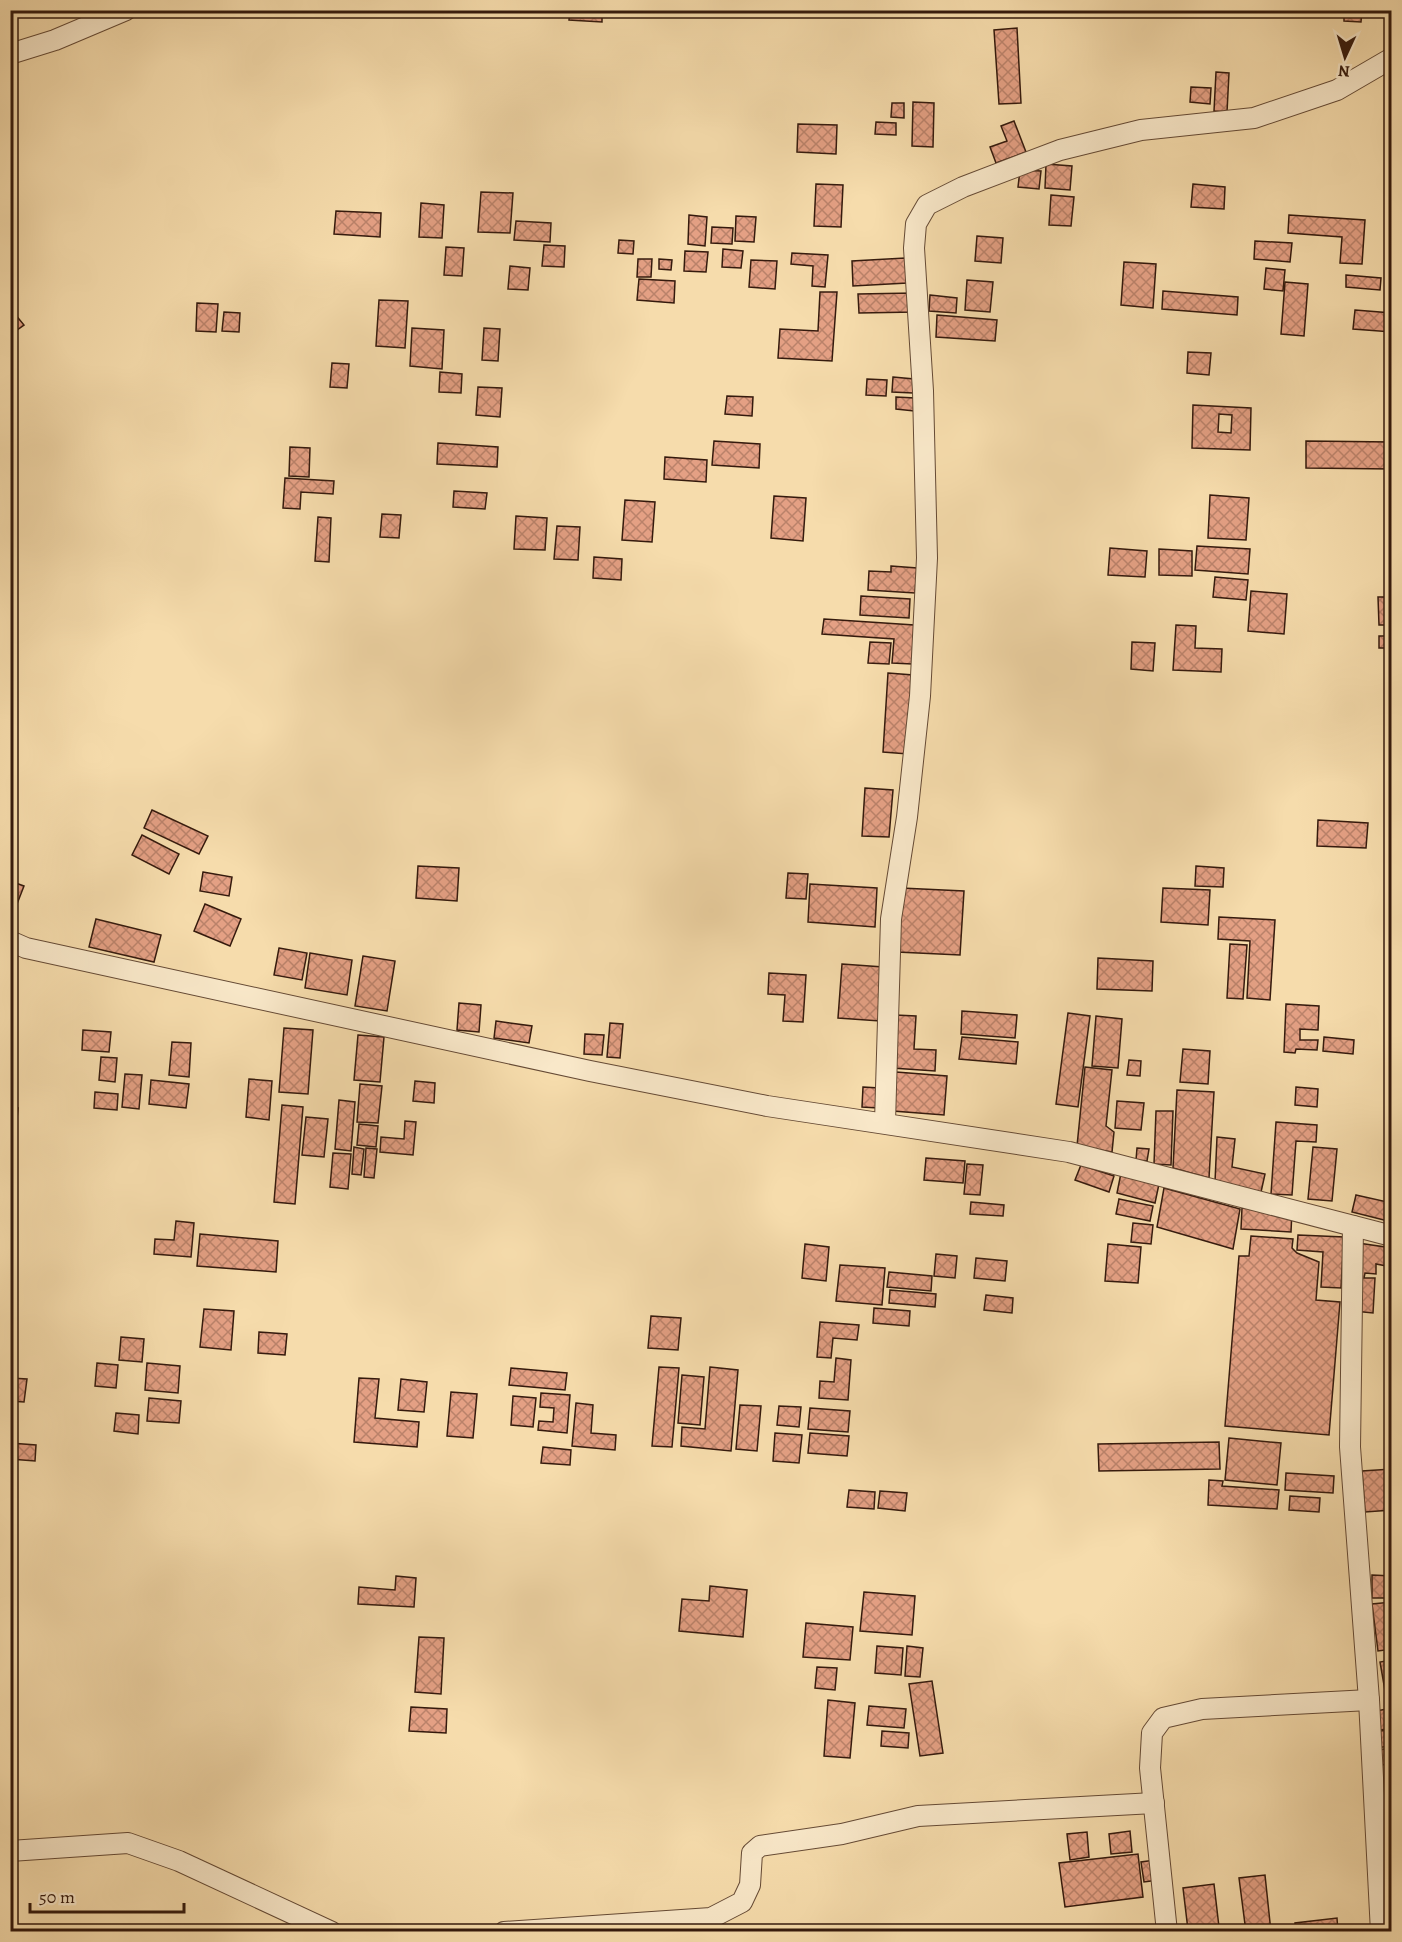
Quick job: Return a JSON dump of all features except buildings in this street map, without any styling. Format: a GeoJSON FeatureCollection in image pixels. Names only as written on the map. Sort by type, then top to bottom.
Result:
{"type":"FeatureCollection","features":[{"type":"Feature","properties":{"kind":"street"},"geometry":{"type":"LineString","coordinates":[[10,54],[55,40],[126,10]]}},
{"type":"Feature","properties":{"kind":"street"},"geometry":{"type":"LineString","coordinates":[[885,1122],[891,919],[907,817],[919,707],[927,558],[923,391],[914,248],[916,224],[927,205],[963,187],[1060,150],[1141,130],[1254,118],[1337,90],[1392,58]]}},
{"type":"Feature","properties":{"kind":"street"},"geometry":{"type":"LineString","coordinates":[[10,941],[26,948],[590,1071],[767,1106],[885,1122],[1069,1152],[1392,1236]]}},
{"type":"Feature","properties":{"kind":"street"},"geometry":{"type":"LineString","coordinates":[[1353,1226],[1350,1447],[1369,1700],[1384,1860],[1381,1932]]}},
{"type":"Feature","properties":{"kind":"street"},"geometry":{"type":"LineString","coordinates":[[1167,1932],[1150,1768],[1152,1733],[1163,1718],[1202,1709],[1369,1700]]}},
{"type":"Feature","properties":{"kind":"street"},"geometry":{"type":"LineString","coordinates":[[504,1932],[711,1918],[742,1902],[750,1885],[752,1853],[760,1846],[842,1834],[918,1816],[1154,1803]]}},
{"type":"Feature","properties":{"kind":"street"},"geometry":{"type":"LineString","coordinates":[[10,1851],[128,1843],[179,1861],[332,1932]]}}]}
